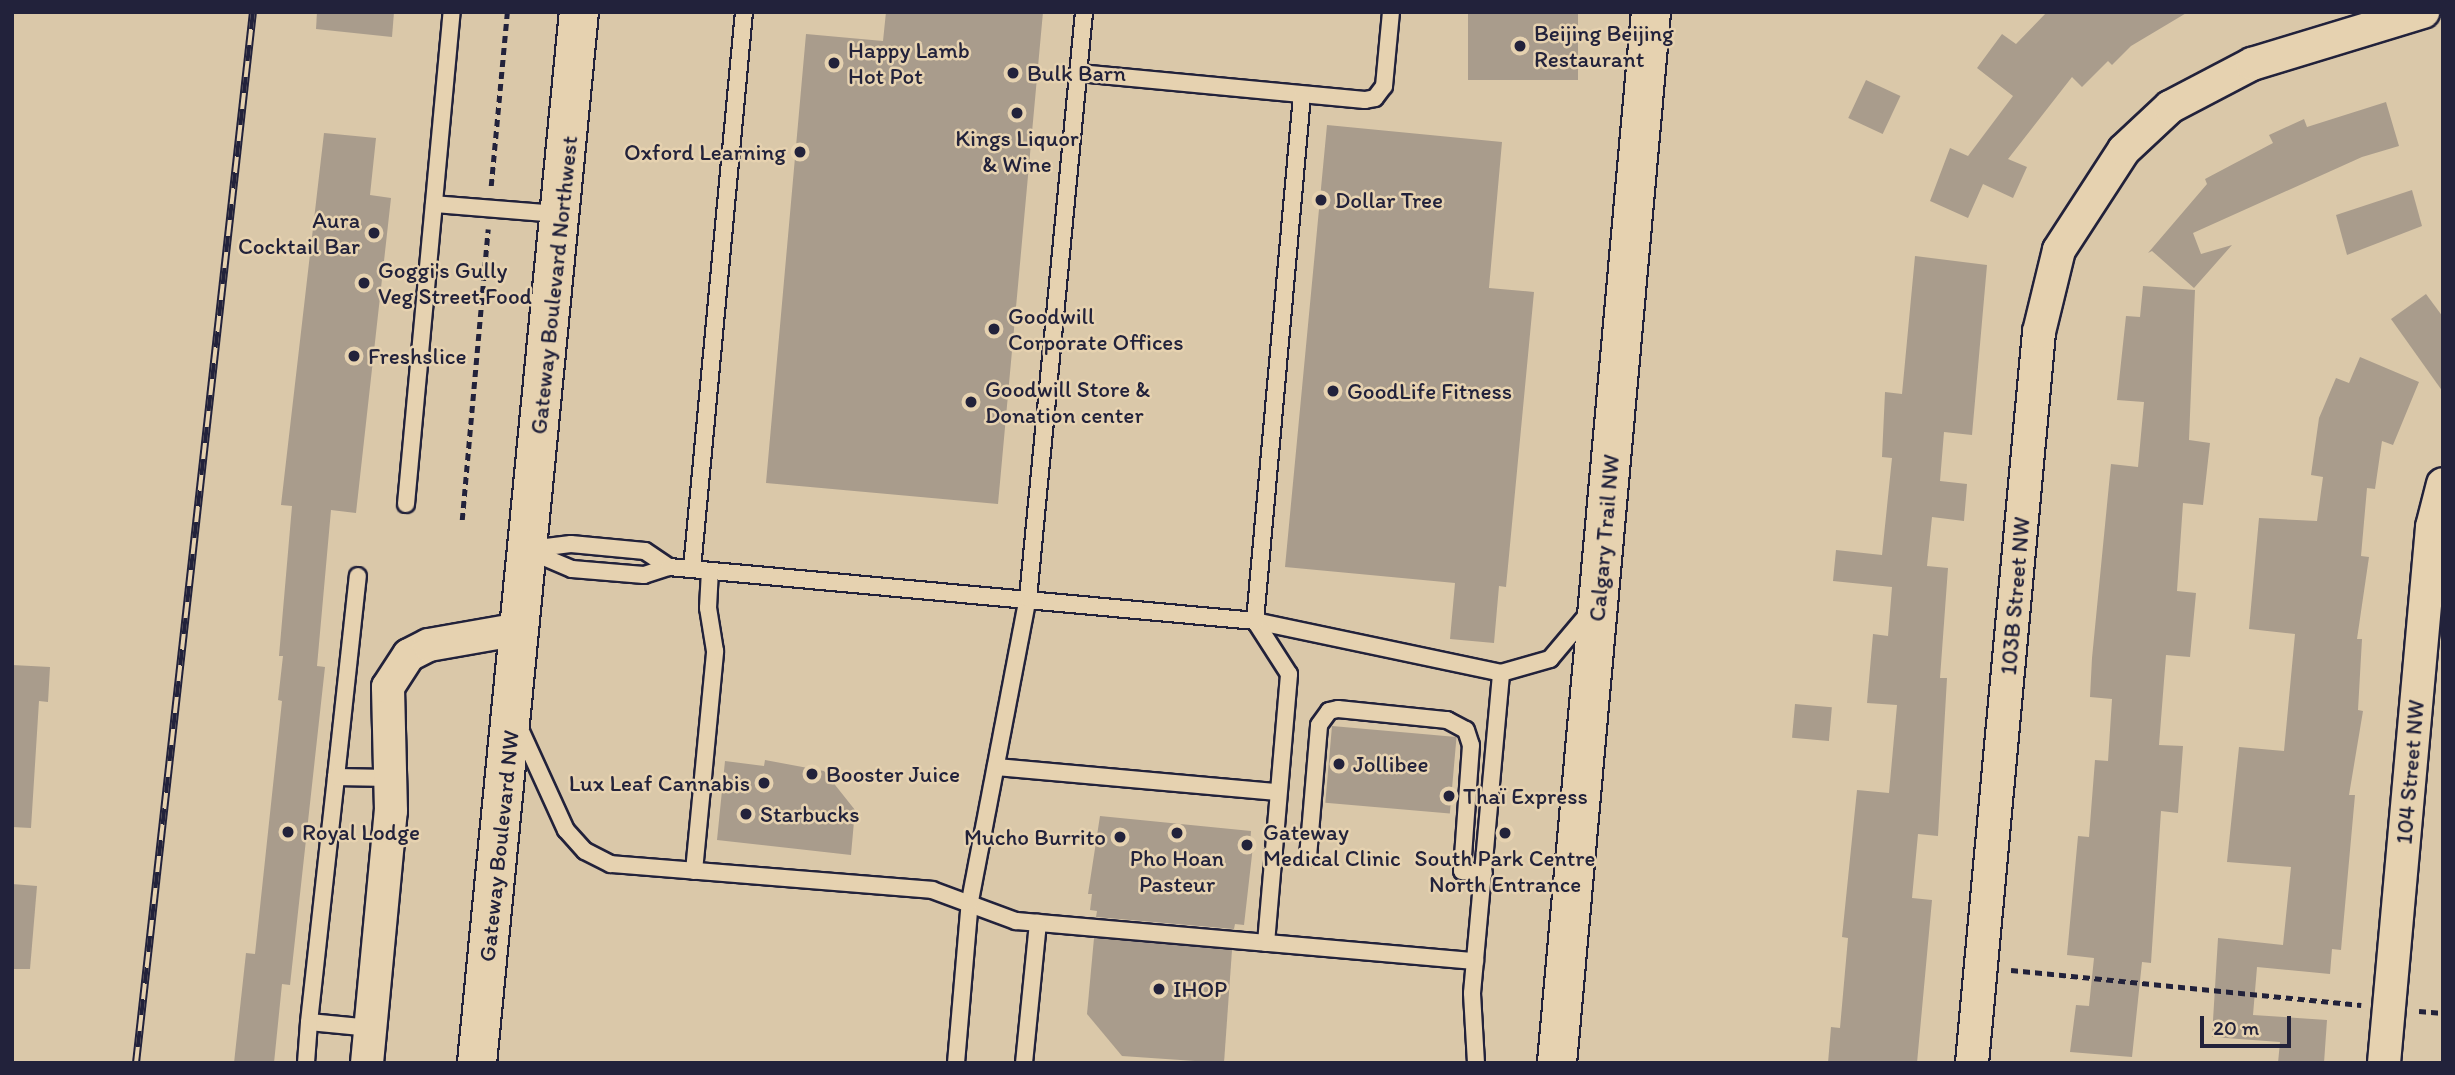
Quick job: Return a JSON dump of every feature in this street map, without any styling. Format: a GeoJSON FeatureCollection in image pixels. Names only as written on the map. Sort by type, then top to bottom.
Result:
{"type":"FeatureCollection","features":[{"type":"Feature","properties":{"kind":"highway","name":"Gateway Boulevard Northwest"},"geometry":{"type":"LineString","coordinates":[[527,554],[562,214],[579,12]]}},
{"type":"Feature","properties":{"kind":"highway","name":"Calgary Trail NW"},"geometry":{"type":"LineString","coordinates":[[1557,1063],[1651,12]]}},
{"type":"Feature","properties":{"kind":"highway","name":"Gateway Boulevard NW"},"geometry":{"type":"LineString","coordinates":[[477,1063],[527,554]]}},
{"type":"Feature","properties":{"kind":"street","name":"103B Street NW"},"geometry":{"type":"LineString","coordinates":[[1972,1063],[2043,304],[2059,250],[2124,150],[2170,107],[2226,74],[2333,25],[2423,12]]}},
{"type":"Feature","properties":{"kind":"street","name":"104 Street NW"},"geometry":{"type":"LineString","coordinates":[[2384,1063],[2431,527],[2443,484]]}},
{"type":"Feature","properties":{"kind":"street"},"geometry":{"type":"LineString","coordinates":[[368,1063],[389,839],[390,778],[386,705],[388,687],[402,663],[429,645],[520,629]]}},
{"type":"Feature","properties":{"kind":"lane"},"geometry":{"type":"LineString","coordinates":[[406,503],[452,12]]}},
{"type":"Feature","properties":{"kind":"lane"},"geometry":{"type":"LineString","coordinates":[[692,569],[744,12]]}},
{"type":"Feature","properties":{"kind":"lane"},"geometry":{"type":"LineString","coordinates":[[956,1063],[970,901],[1028,598],[1084,12]]}},
{"type":"Feature","properties":{"kind":"lane"},"geometry":{"type":"LineString","coordinates":[[1079,73],[1365,100],[1381,93],[1391,12]]}},
{"type":"Feature","properties":{"kind":"lane"},"geometry":{"type":"LineString","coordinates":[[1266,943],[1289,674],[1255,621],[1302,95]]}},
{"type":"Feature","properties":{"kind":"lane"},"geometry":{"type":"LineString","coordinates":[[434,204],[562,214]]}},
{"type":"Feature","properties":{"kind":"lane"},"geometry":{"type":"LineString","coordinates":[[527,554],[571,544],[645,551],[669,567]]}},
{"type":"Feature","properties":{"kind":"lane"},"geometry":{"type":"LineString","coordinates":[[527,554],[572,569],[644,575],[669,567],[710,570],[1255,621],[1501,673],[1550,659],[1577,631],[1600,595]]}},
{"type":"Feature","properties":{"kind":"lane"},"geometry":{"type":"LineString","coordinates":[[694,871],[715,651],[708,608],[710,570]]}},
{"type":"Feature","properties":{"kind":"lane"},"geometry":{"type":"LineString","coordinates":[[306,1063],[358,576]]}},
{"type":"Feature","properties":{"kind":"lane"},"geometry":{"type":"LineString","coordinates":[[1476,1063],[1471,1019],[1501,673]]}},
{"type":"Feature","properties":{"kind":"lane"},"geometry":{"type":"LineString","coordinates":[[1308,857],[1320,725],[1329,710],[1458,722],[1471,745],[1462,871],[1483,873]]}},
{"type":"Feature","properties":{"kind":"lane"},"geometry":{"type":"LineString","coordinates":[[513,712],[556,812],[576,843],[598,859],[627,868],[715,870],[932,890],[970,901],[1004,918],[1038,923],[1475,961]]}},
{"type":"Feature","properties":{"kind":"lane"},"geometry":{"type":"LineString","coordinates":[[996,767],[1278,792]]}},
{"type":"Feature","properties":{"kind":"lane"},"geometry":{"type":"LineString","coordinates":[[336,777],[390,778]]}},
{"type":"Feature","properties":{"kind":"lane"},"geometry":{"type":"LineString","coordinates":[[1024,1063],[1038,923]]}},
{"type":"Feature","properties":{"kind":"lane"},"geometry":{"type":"LineString","coordinates":[[309,1023],[371,1028]]}},
{"type":"Feature","properties":{"kind":"path"},"geometry":{"type":"LineString","coordinates":[[462,520],[507,12]]}},
{"type":"Feature","properties":{"kind":"path"},"geometry":{"type":"LineString","coordinates":[[2006,969],[2366,1005]]}},
{"type":"Feature","properties":{"kind":"path"},"geometry":{"type":"LineString","coordinates":[[2415,1010],[2443,1013]]}},
{"type":"Feature","properties":{"kind":"building"},"geometry":{"type":"Polygon","coordinates":[[[317,12],[394,12],[392,37],[316,29],[317,12]]]}},
{"type":"Feature","properties":{"kind":"building"},"geometry":{"type":"Polygon","coordinates":[[[886,12],[1043,12],[998,504],[766,483],[806,34],[883,41],[886,12]]]}},
{"type":"Feature","properties":{"kind":"building","name":"Beijing Beijing Restaurant"},"geometry":{"type":"Polygon","coordinates":[[[1468,12],[1578,12],[1578,80],[1468,80],[1468,12]]]}},
{"type":"Feature","properties":{"kind":"building"},"geometry":{"type":"Polygon","coordinates":[[[2047,12],[2188,12],[2131,46],[2112,65],[2108,61],[2082,87],[2072,77],[2008,159],[2027,167],[2013,198],[1983,184],[1968,218],[1930,201],[1950,148],[1968,156],[2013,96],[1977,68],[2002,34],[2016,44],[2047,12]]]}},
{"type":"Feature","properties":{"kind":"building"},"geometry":{"type":"Polygon","coordinates":[[[1866,80],[1900,96],[1883,134],[1848,118],[1866,80]]]}},
{"type":"Feature","properties":{"kind":"building"},"geometry":{"type":"Polygon","coordinates":[[[2386,102],[2399,146],[2362,157],[2193,233],[2201,254],[2232,245],[2194,288],[2152,251],[2148,253],[2207,184],[2205,179],[2273,143],[2269,135],[2304,119],[2307,127],[2386,102]]]}},
{"type":"Feature","properties":{"kind":"building"},"geometry":{"type":"Polygon","coordinates":[[[1327,125],[1502,142],[1489,288],[1534,292],[1506,587],[1499,586],[1494,643],[1450,639],[1455,583],[1285,567],[1327,125]]]}},
{"type":"Feature","properties":{"kind":"building"},"geometry":{"type":"Polygon","coordinates":[[[324,133],[376,138],[370,195],[391,198],[356,513],[331,510],[317,666],[325,667],[290,985],[282,984],[274,1063],[234,1063],[246,953],[255,954],[282,701],[278,700],[283,656],[279,656],[292,506],[281,505],[324,133]]]}},
{"type":"Feature","properties":{"kind":"building"},"geometry":{"type":"Polygon","coordinates":[[[2412,190],[2422,226],[2347,255],[2336,215],[2412,190]]]}},
{"type":"Feature","properties":{"kind":"building"},"geometry":{"type":"Polygon","coordinates":[[[1915,256],[1987,265],[1972,435],[1944,432],[1940,481],[1967,484],[1964,521],[1932,517],[1927,566],[1948,568],[1940,678],[1947,678],[1938,836],[1918,834],[1912,898],[1932,900],[1917,1063],[1828,1063],[1831,1027],[1840,1028],[1848,938],[1842,937],[1857,790],[1889,793],[1897,705],[1867,703],[1873,634],[1888,636],[1892,587],[1833,581],[1836,550],[1882,555],[1892,458],[1882,457],[1885,392],[1902,394],[1915,256]]]}},
{"type":"Feature","properties":{"kind":"building"},"geometry":{"type":"Polygon","coordinates":[[[2143,286],[2195,290],[2189,440],[2210,443],[2203,505],[2183,503],[2177,591],[2196,593],[2190,657],[2166,655],[2159,745],[2183,746],[2178,813],[2161,811],[2151,963],[2142,962],[2132,1057],[2070,1052],[2076,1005],[2089,1006],[2094,958],[2067,955],[2078,836],[2089,837],[2095,760],[2108,761],[2112,699],[2090,697],[2092,658],[2111,464],[2138,467],[2144,402],[2117,400],[2126,316],[2140,317],[2143,286]]]}},
{"type":"Feature","properties":{"kind":"building"},"geometry":{"type":"Polygon","coordinates":[[[2426,294],[2443,317],[2443,392],[2391,319],[2426,294]]]}},
{"type":"Feature","properties":{"kind":"building"},"geometry":{"type":"Polygon","coordinates":[[[2360,357],[2419,382],[2393,445],[2382,441],[2375,489],[2367,488],[2361,556],[2369,557],[2357,639],[2362,639],[2358,710],[2363,711],[2349,795],[2355,795],[2341,950],[2332,949],[2330,974],[2257,967],[2253,1015],[2327,1020],[2324,1063],[2278,1063],[2280,1042],[2212,1037],[2218,938],[2283,945],[2291,867],[2227,862],[2239,747],[2284,751],[2295,634],[2249,629],[2259,518],[2317,521],[2323,477],[2311,475],[2319,418],[2336,378],[2349,383],[2360,357]]]}},
{"type":"Feature","properties":{"kind":"building"},"geometry":{"type":"Polygon","coordinates":[[[12,665],[50,667],[48,702],[39,701],[31,828],[12,827],[12,665]]]}},
{"type":"Feature","properties":{"kind":"building"},"geometry":{"type":"Polygon","coordinates":[[[1795,704],[1832,707],[1829,741],[1792,738],[1795,704]]]}},
{"type":"Feature","properties":{"kind":"building"},"geometry":{"type":"Polygon","coordinates":[[[1332,726],[1457,737],[1450,814],[1325,803],[1332,726]]]}},
{"type":"Feature","properties":{"kind":"building"},"geometry":{"type":"Polygon","coordinates":[[[765,760],[824,771],[855,810],[851,855],[717,840],[725,761],[764,766],[765,760]]]}},
{"type":"Feature","properties":{"kind":"building"},"geometry":{"type":"Polygon","coordinates":[[[1100,816],[1251,831],[1250,846],[1253,846],[1244,925],[1235,924],[1234,929],[1096,917],[1097,911],[1090,910],[1092,894],[1088,894],[1100,816]]]}},
{"type":"Feature","properties":{"kind":"building"},"geometry":{"type":"Polygon","coordinates":[[[12,884],[37,886],[30,969],[12,969],[12,884]]]}},
{"type":"Feature","properties":{"kind":"building","name":"IHOP"},"geometry":{"type":"Polygon","coordinates":[[[1094,938],[1232,950],[1224,1063],[1122,1056],[1087,1014],[1094,938]]]}},
{"type":"Feature","properties":{"kind":"railway"},"geometry":{"type":"LineString","coordinates":[[136,1063],[253,12]]}},
{"type":"Feature","properties":{"kind":"place","name":"Beijing Beijing Restaurant"},"geometry":{"type":"Point","coordinates":[1520,46]}},
{"type":"Feature","properties":{"kind":"place","name":"Happy Lamb Hot Pot"},"geometry":{"type":"Point","coordinates":[834,63]}},
{"type":"Feature","properties":{"kind":"place","name":"Bulk Barn"},"geometry":{"type":"Point","coordinates":[1013,73]}},
{"type":"Feature","properties":{"kind":"place","name":"Kings Liquor & Wine"},"geometry":{"type":"Point","coordinates":[1017,113]}},
{"type":"Feature","properties":{"kind":"place","name":"Oxford Learning"},"geometry":{"type":"Point","coordinates":[800,152]}},
{"type":"Feature","properties":{"kind":"place","name":"Dollar Tree"},"geometry":{"type":"Point","coordinates":[1321,200]}},
{"type":"Feature","properties":{"kind":"place","name":"Aura Cocktail Bar"},"geometry":{"type":"Point","coordinates":[374,233]}},
{"type":"Feature","properties":{"kind":"place","name":"Goggi's Gully Veg Street Food"},"geometry":{"type":"Point","coordinates":[364,283]}},
{"type":"Feature","properties":{"kind":"place","name":"Goodwill Corporate Offices"},"geometry":{"type":"Point","coordinates":[994,329]}},
{"type":"Feature","properties":{"kind":"place","name":"Freshslice"},"geometry":{"type":"Point","coordinates":[354,356]}},
{"type":"Feature","properties":{"kind":"place","name":"GoodLife Fitness"},"geometry":{"type":"Point","coordinates":[1333,391]}},
{"type":"Feature","properties":{"kind":"place","name":"Goodwill Store & Donation center"},"geometry":{"type":"Point","coordinates":[971,402]}},
{"type":"Feature","properties":{"kind":"place","name":"Jollibee"},"geometry":{"type":"Point","coordinates":[1339,764]}},
{"type":"Feature","properties":{"kind":"place","name":"Booster Juice"},"geometry":{"type":"Point","coordinates":[812,774]}},
{"type":"Feature","properties":{"kind":"place","name":"Lux Leaf Cannabis"},"geometry":{"type":"Point","coordinates":[764,783]}},
{"type":"Feature","properties":{"kind":"place","name":"Thaï Express"},"geometry":{"type":"Point","coordinates":[1449,796]}},
{"type":"Feature","properties":{"kind":"place","name":"Starbucks"},"geometry":{"type":"Point","coordinates":[746,814]}},
{"type":"Feature","properties":{"kind":"place","name":"Royal Lodge"},"geometry":{"type":"Point","coordinates":[288,832]}},
{"type":"Feature","properties":{"kind":"place","name":"Pho Hoan Pasteur"},"geometry":{"type":"Point","coordinates":[1177,833]}},
{"type":"Feature","properties":{"kind":"place","name":"South Park Centre North Entrance"},"geometry":{"type":"Point","coordinates":[1505,833]}},
{"type":"Feature","properties":{"kind":"place","name":"Mucho Burrito"},"geometry":{"type":"Point","coordinates":[1120,837]}},
{"type":"Feature","properties":{"kind":"place","name":"Gateway Medical Clinic"},"geometry":{"type":"Point","coordinates":[1247,845]}},
{"type":"Feature","properties":{"kind":"place","name":"IHOP"},"geometry":{"type":"Point","coordinates":[1159,989]}}]}
